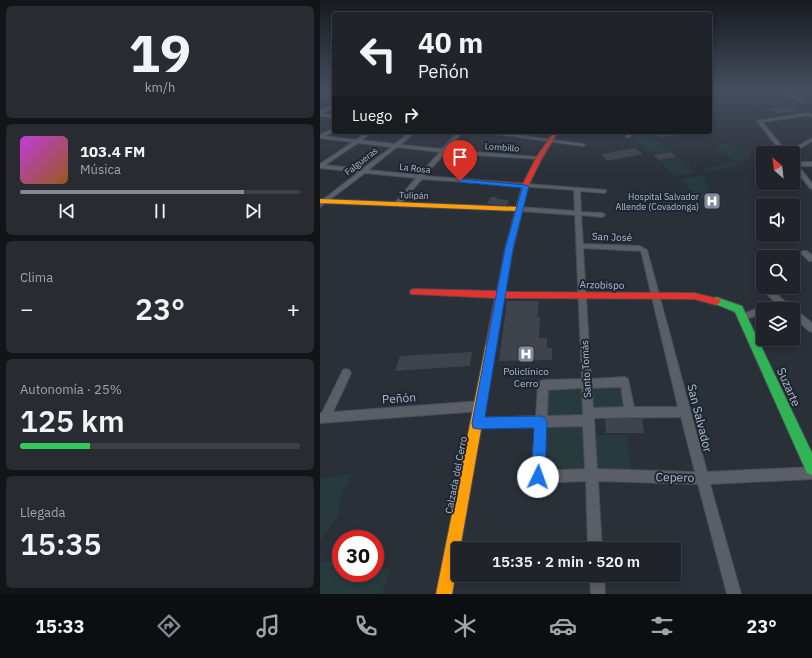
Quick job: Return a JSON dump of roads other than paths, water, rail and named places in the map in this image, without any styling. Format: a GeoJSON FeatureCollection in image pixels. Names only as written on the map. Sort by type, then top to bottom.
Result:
{"type":"FeatureCollection","features":[{"type":"Feature","properties":{"kind":"street"},"geometry":{"type":"LineString","coordinates":[[779,146],[759,122],[791,117]]}},
{"type":"Feature","properties":{"kind":"street"},"geometry":{"type":"LineString","coordinates":[[320,137],[332,130]]}},
{"type":"Feature","properties":{"kind":"street"},"geometry":{"type":"LineString","coordinates":[[320,166],[368,134]]}},
{"type":"Feature","properties":{"kind":"street","name":"Falgueras"},"geometry":{"type":"LineString","coordinates":[[322,202],[410,134]]}},
{"type":"Feature","properties":{"kind":"street"},"geometry":{"type":"LineString","coordinates":[[396,205],[418,177],[458,134]]}},
{"type":"Feature","properties":{"kind":"street"},"geometry":{"type":"LineString","coordinates":[[500,134],[583,145]]}},
{"type":"Feature","properties":{"kind":"street","name":"Calzada del Cerro"},"geometry":{"type":"LineString","coordinates":[[444,594],[478,423],[501,295],[519,209],[525,186],[539,158],[554,134]]}},
{"type":"Feature","properties":{"kind":"street","name":"Lombillo"},"geometry":{"type":"LineString","coordinates":[[320,137],[443,151],[539,158]]}},
{"type":"Feature","properties":{"kind":"street"},"geometry":{"type":"LineString","coordinates":[[800,146],[812,139]]}},
{"type":"Feature","properties":{"kind":"street"},"geometry":{"type":"LineString","coordinates":[[800,164],[811,165]]}},
{"type":"Feature","properties":{"kind":"street","name":"La Rosa"},"geometry":{"type":"LineString","coordinates":[[320,166],[362,172],[418,177],[604,191]]}},
{"type":"Feature","properties":{"kind":"street"},"geometry":{"type":"LineString","coordinates":[[800,172],[812,187]]}},
{"type":"Feature","properties":{"kind":"street","name":"Santo Tomás"},"geometry":{"type":"LineString","coordinates":[[577,189],[581,296],[596,542]]}},
{"type":"Feature","properties":{"kind":"street","name":"Tulipán"},"geometry":{"type":"LineString","coordinates":[[322,202],[519,209],[602,215]]}},
{"type":"Feature","properties":{"kind":"street","name":"San José"},"geometry":{"type":"LineString","coordinates":[[580,246],[642,248]]}},
{"type":"Feature","properties":{"kind":"street","name":"San Salvador"},"geometry":{"type":"LineString","coordinates":[[642,248],[734,594]]}},
{"type":"Feature","properties":{"kind":"street"},"geometry":{"type":"LineString","coordinates":[[804,253],[812,259]]}},
{"type":"Feature","properties":{"kind":"street","name":"Arzobispo"},"geometry":{"type":"LineString","coordinates":[[414,292],[501,295],[656,296],[705,298],[739,309],[744,317]]}},
{"type":"Feature","properties":{"kind":"street"},"geometry":{"type":"LineString","coordinates":[[771,294],[780,302]]}},
{"type":"Feature","properties":{"kind":"street"},"geometry":{"type":"LineString","coordinates":[[744,317],[756,312]]}},
{"type":"Feature","properties":{"kind":"street","name":"Suzarte"},"geometry":{"type":"LineString","coordinates":[[744,317],[812,468]]}},
{"type":"Feature","properties":{"kind":"street"},"geometry":{"type":"LineString","coordinates":[[800,318],[812,328]]}},
{"type":"Feature","properties":{"kind":"street"},"geometry":{"type":"LineString","coordinates":[[322,418],[346,373]]}},
{"type":"Feature","properties":{"kind":"street"},"geometry":{"type":"LineString","coordinates":[[541,422],[543,385],[625,382],[630,413]]}},
{"type":"Feature","properties":{"kind":"street","name":"Peñón"},"geometry":{"type":"LineString","coordinates":[[322,418],[481,406]]}},
{"type":"Feature","properties":{"kind":"street"},"geometry":{"type":"LineString","coordinates":[[478,423],[541,422],[630,413],[685,412]]}},
{"type":"Feature","properties":{"kind":"street","name":"Cepero"},"geometry":{"type":"LineString","coordinates":[[541,422],[538,477],[591,475],[702,478],[812,473]]}},
{"type":"Feature","properties":{"kind":"street"},"geometry":{"type":"LineString","coordinates":[[597,582],[598,594]]}},
{"type":"Feature","properties":{"kind":"place","name":"Hospital Salvador Allende (Covadonga)"},"geometry":{"type":"Point","coordinates":[712,201]}},
{"type":"Feature","properties":{"kind":"place","name":"Policlínico Cerro"},"geometry":{"type":"Point","coordinates":[526,354]}}]}
